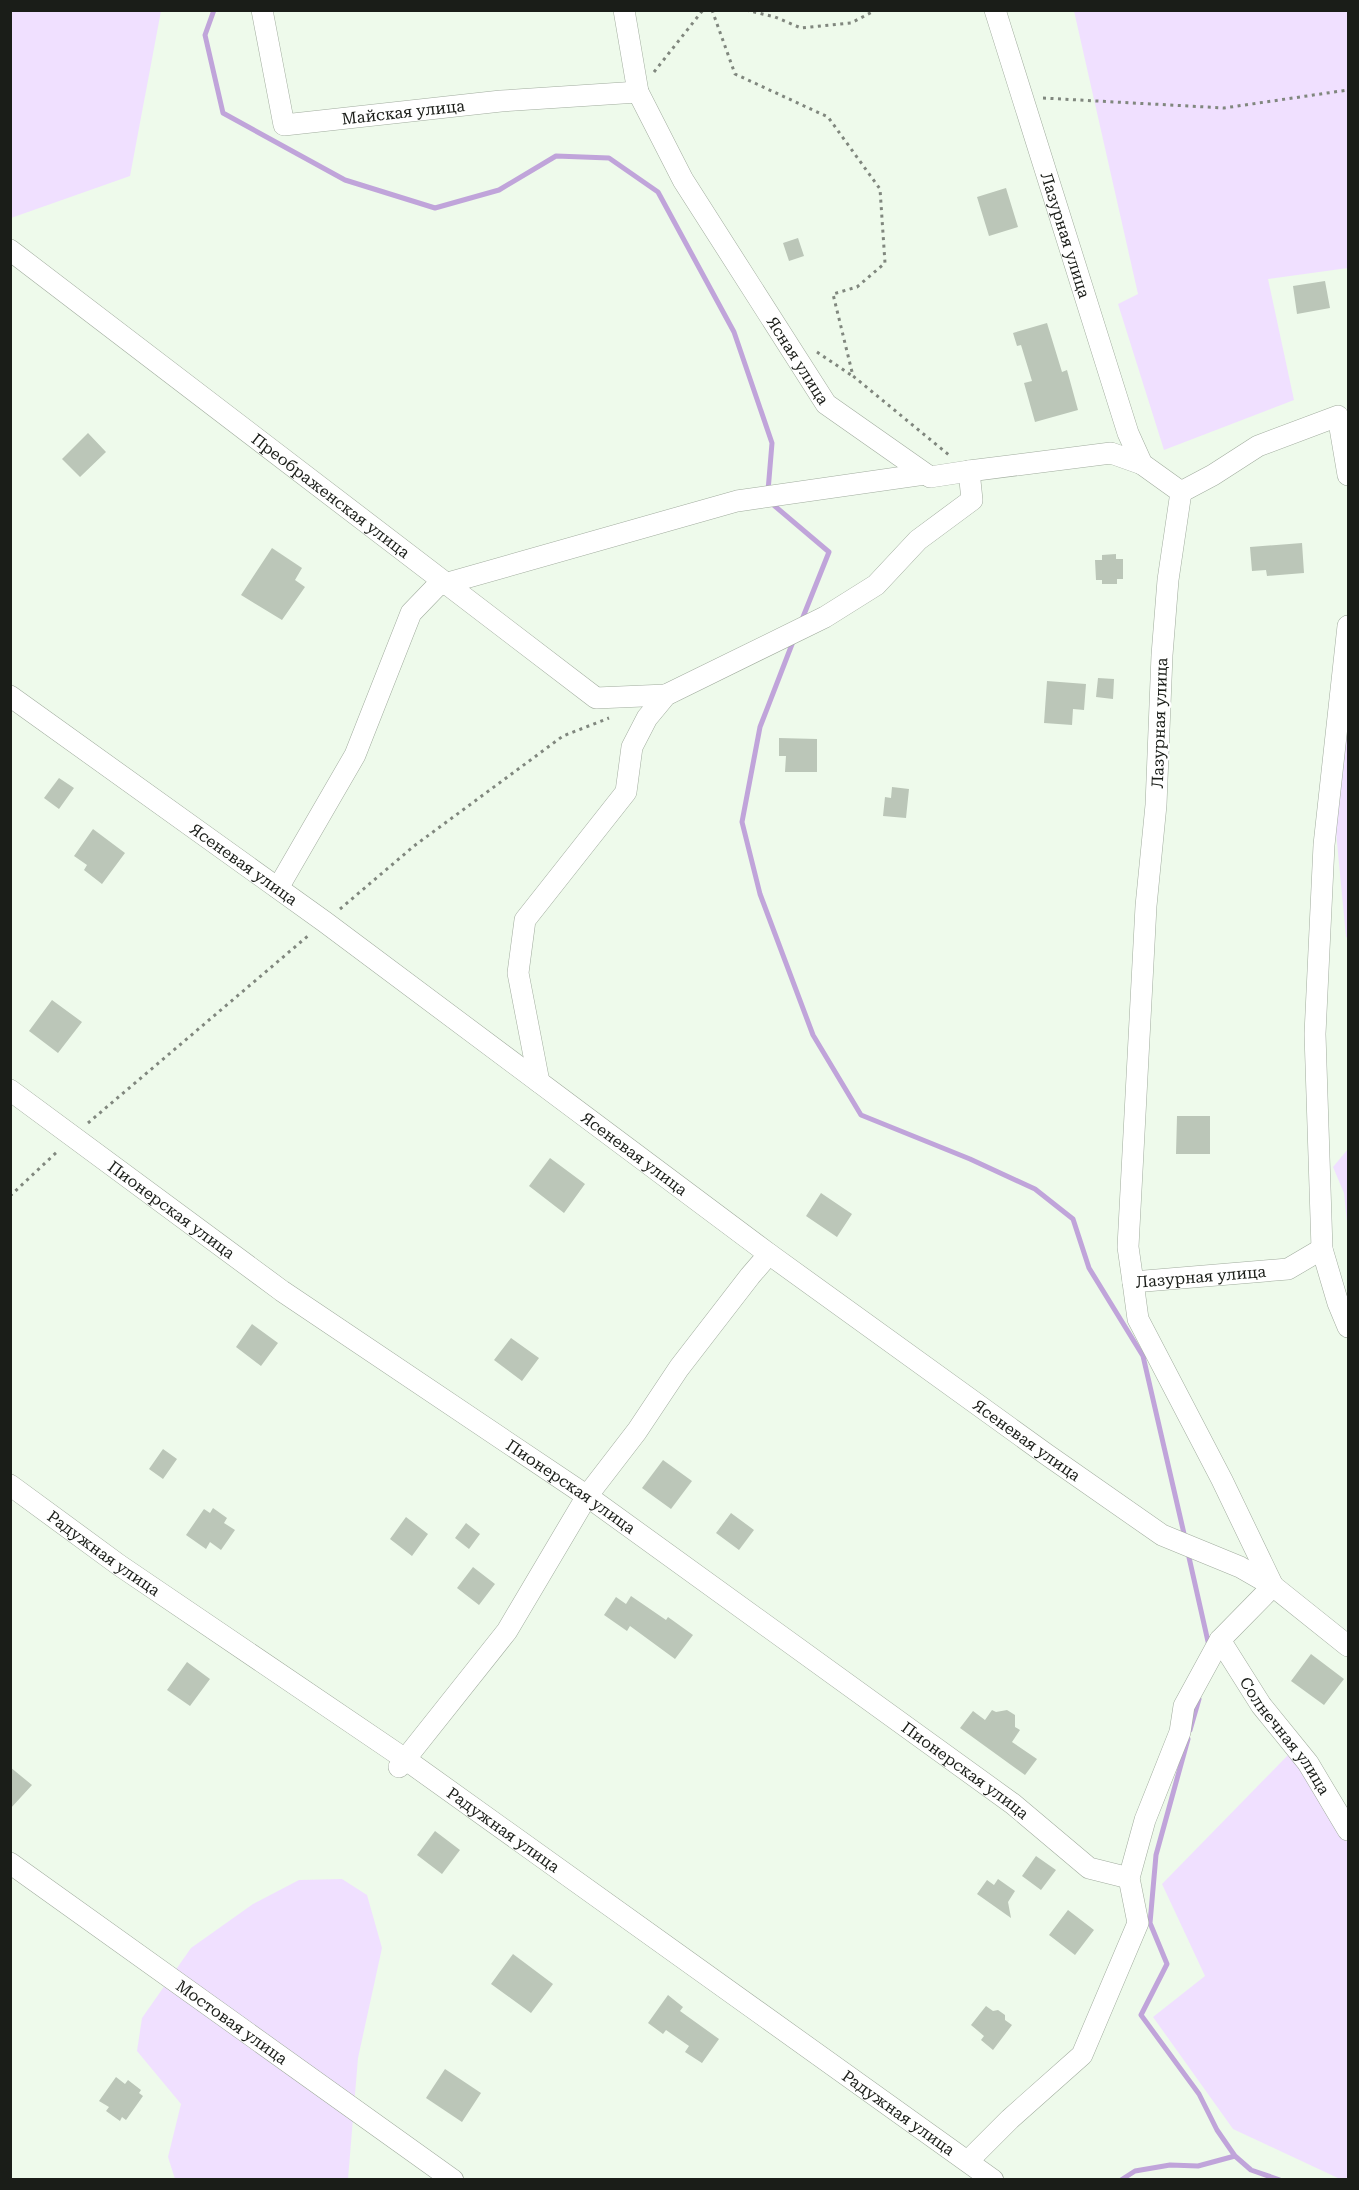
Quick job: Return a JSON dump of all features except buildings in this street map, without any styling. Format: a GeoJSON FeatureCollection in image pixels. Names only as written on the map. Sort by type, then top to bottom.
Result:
{"type":"FeatureCollection","features":[{"type":"Feature","properties":{"kind":"street","name":"Майская улица"},"geometry":{"type":"LineString","coordinates":[[262,10],[284,125],[501,101],[638,92]]}},
{"type":"Feature","properties":{"kind":"street","name":"Ясная улица"},"geometry":{"type":"LineString","coordinates":[[624,10],[638,92],[683,180],[826,404],[926,474]]}},
{"type":"Feature","properties":{"kind":"street","name":"Лазурная улица"},"geometry":{"type":"LineString","coordinates":[[994,10],[1128,433],[1142,464]]}},
{"type":"Feature","properties":{"kind":"street","name":"Преображенская улица"},"geometry":{"type":"LineString","coordinates":[[10,250],[596,698],[666,695]]}},
{"type":"Feature","properties":{"kind":"street"},"geometry":{"type":"LineString","coordinates":[[278,888],[355,755],[411,613],[437,586],[737,501],[926,474],[930,477],[1111,453],[1142,464],[1181,492],[1213,476],[1258,446],[1338,416],[1348,476]]}},
{"type":"Feature","properties":{"kind":"street"},"geometry":{"type":"LineString","coordinates":[[539,1082],[518,973],[525,920],[626,792],[632,747],[647,718],[666,695],[825,617],[876,585],[918,540],[972,500],[969,471]]}},
{"type":"Feature","properties":{"kind":"street","name":"Лазурная улица"},"geometry":{"type":"LineString","coordinates":[[1181,492],[1168,580],[1162,655],[1155,814],[1146,906],[1128,1247],[1133,1282],[1288,1269],[1322,1250]]}},
{"type":"Feature","properties":{"kind":"street"},"geometry":{"type":"LineString","coordinates":[[1348,626],[1324,845],[1316,1022],[1322,1250],[1348,1327]]}},
{"type":"Feature","properties":{"kind":"street","name":"Ясеневая улица"},"geometry":{"type":"LineString","coordinates":[[10,696],[278,888],[769,1254],[1162,1535],[1240,1568],[1273,1586],[1348,1646]]}},
{"type":"Feature","properties":{"kind":"street","name":"Пионерская улица"},"geometry":{"type":"LineString","coordinates":[[10,1090],[282,1291],[587,1496],[1013,1804],[1089,1868],[1129,1878]]}},
{"type":"Feature","properties":{"kind":"street"},"geometry":{"type":"LineString","coordinates":[[402,1763],[507,1631],[587,1496],[637,1431],[679,1368],[769,1254]]}},
{"type":"Feature","properties":{"kind":"street"},"geometry":{"type":"LineString","coordinates":[[968,2161],[1010,2119],[1082,2055],[1138,1923],[1129,1878],[1145,1821],[1180,1732],[1184,1706],[1220,1640],[1273,1586],[1222,1480],[1138,1319],[1133,1282]]}},
{"type":"Feature","properties":{"kind":"street","name":"Радужная улица"},"geometry":{"type":"LineString","coordinates":[[10,1485],[118,1565],[993,2180]]}},
{"type":"Feature","properties":{"kind":"street","name":"Солнечная улица"},"geometry":{"type":"LineString","coordinates":[[1220,1640],[1261,1705],[1308,1763],[1348,1830]]}},
{"type":"Feature","properties":{"kind":"street","name":"Мостовая улица"},"geometry":{"type":"LineString","coordinates":[[10,1863],[453,2180]]}},
{"type":"Feature","properties":{"kind":"path"},"geometry":{"type":"LineString","coordinates":[[638,92],[703,10]]}},
{"type":"Feature","properties":{"kind":"path"},"geometry":{"type":"LineString","coordinates":[[712,10],[735,74],[828,117],[880,189],[885,263],[857,287],[833,294],[853,376],[969,471]]}},
{"type":"Feature","properties":{"kind":"path"},"geometry":{"type":"LineString","coordinates":[[746,10],[776,16],[801,28],[851,23],[876,10]]}},
{"type":"Feature","properties":{"kind":"path"},"geometry":{"type":"LineString","coordinates":[[1022,97],[1224,108],[1348,90]]}},
{"type":"Feature","properties":{"kind":"shaded area"},"geometry":{"type":"Polygon","coordinates":[[[10,11],[161,11],[130,176],[11,218],[10,11]]]}},
{"type":"Feature","properties":{"kind":"shaded area"},"geometry":{"type":"Polygon","coordinates":[[[1074,11],[1348,11],[1348,268],[1268,279],[1294,400],[1164,450],[1118,304],[1138,294],[1074,11]]]}},
{"type":"Feature","properties":{"kind":"shaded area"},"geometry":{"type":"Polygon","coordinates":[[[1348,682],[1348,938],[1346,937],[1336,832],[1348,682]]]}},
{"type":"Feature","properties":{"kind":"shaded area"},"geometry":{"type":"Polygon","coordinates":[[[1348,1149],[1348,1232],[1344,1193],[1333,1167],[1348,1149]]]}},
{"type":"Feature","properties":{"kind":"shaded area"},"geometry":{"type":"Polygon","coordinates":[[[1288,1755],[1306,1771],[1348,1841],[1348,2179],[1340,2179],[1233,2129],[1153,2017],[1205,1976],[1162,1884],[1288,1755]]]}},
{"type":"Feature","properties":{"kind":"shaded area"},"geometry":{"type":"Polygon","coordinates":[[[342,1879],[367,1895],[382,1948],[358,2058],[348,2179],[175,2179],[168,2157],[181,2104],[137,2051],[142,2018],[191,1948],[253,1904],[299,1880],[342,1879]]]}},
{"type":"Feature","properties":{"kind":"waterway"},"geometry":{"type":"LineString","coordinates":[[214,10],[205,35],[223,113],[345,180],[435,208],[499,190],[556,156],[609,158],[658,192],[734,332],[772,443],[768,491]]}},
{"type":"Feature","properties":{"kind":"waterway"},"geometry":{"type":"LineString","coordinates":[[770,502],[829,552],[801,622]]}},
{"type":"Feature","properties":{"kind":"waterway"},"geometry":{"type":"LineString","coordinates":[[794,639],[760,727],[742,822],[760,894],[813,1035],[861,1115],[970,1159],[1035,1189],[1073,1219],[1089,1268],[1143,1356],[1185,1538]]}},
{"type":"Feature","properties":{"kind":"waterway"},"geometry":{"type":"LineString","coordinates":[[1188,1553],[1209,1646]]}},
{"type":"Feature","properties":{"kind":"waterway"},"geometry":{"type":"LineString","coordinates":[[1190,1730],[1199,1699]]}},
{"type":"Feature","properties":{"kind":"waterway"},"geometry":{"type":"LineString","coordinates":[[1188,1739],[1156,1855],[1150,1923],[1167,1964],[1141,2015],[1199,2094],[1217,2130],[1235,2156],[1251,2170],[1280,2180]]}},
{"type":"Feature","properties":{"kind":"waterway"},"geometry":{"type":"LineString","coordinates":[[1121,2180],[1135,2171],[1170,2165],[1198,2166],[1235,2156]]}}]}
